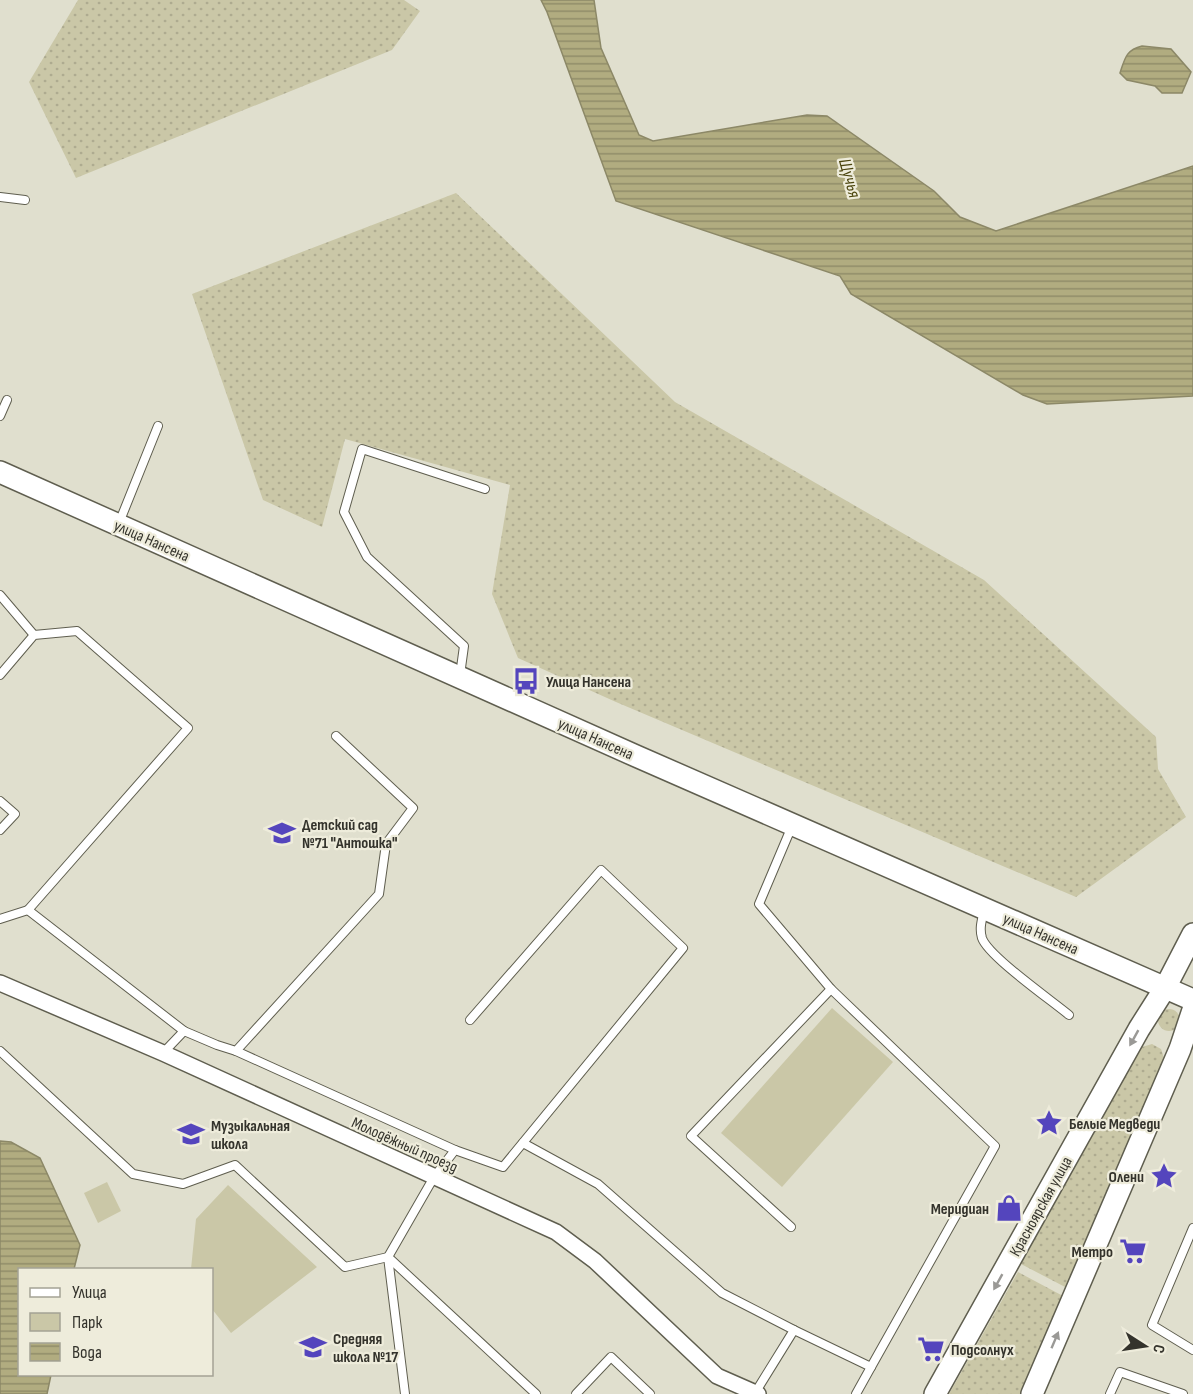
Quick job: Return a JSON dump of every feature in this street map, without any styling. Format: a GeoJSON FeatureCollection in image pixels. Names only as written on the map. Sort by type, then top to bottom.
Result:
{"type":"FeatureCollection","features":[{"type":"Feature","properties":{"kind":"street","name":"улица Нансена"},"geometry":{"type":"LineString","coordinates":[[0,472],[1193,1000]]}},
{"type":"Feature","properties":{"kind":"street","name":"Красноярская улица"},"geometry":{"type":"LineString","coordinates":[[935,1394],[1139,1029],[1165,988],[1193,934]]}},
{"type":"Feature","properties":{"kind":"street","name":"Молодёжный проезд"},"geometry":{"type":"LineString","coordinates":[[0,984],[164,1053],[556,1232],[595,1261],[717,1376],[757,1393]]}},
{"type":"Feature","properties":{"kind":"street"},"geometry":{"type":"LineString","coordinates":[[1032,1394],[1180,1049],[1193,1010]]}},
{"type":"Feature","properties":{"kind":"lane"},"geometry":{"type":"LineString","coordinates":[[0,197],[25,200]]}},
{"type":"Feature","properties":{"kind":"lane"},"geometry":{"type":"LineString","coordinates":[[0,416],[7,400]]}},
{"type":"Feature","properties":{"kind":"lane"},"geometry":{"type":"LineString","coordinates":[[118,525],[158,426]]}},
{"type":"Feature","properties":{"kind":"lane"},"geometry":{"type":"LineString","coordinates":[[460,677],[464,646],[367,557],[344,512],[362,449],[485,489]]}},
{"type":"Feature","properties":{"kind":"lane"},"geometry":{"type":"LineString","coordinates":[[0,595],[34,635]]}},
{"type":"Feature","properties":{"kind":"lane"},"geometry":{"type":"LineString","coordinates":[[0,675],[34,635],[77,631],[188,728],[28,910],[0,919]]}},
{"type":"Feature","properties":{"kind":"lane"},"geometry":{"type":"LineString","coordinates":[[236,1051],[379,894],[386,844],[413,808],[336,736]]}},
{"type":"Feature","properties":{"kind":"lane"},"geometry":{"type":"LineString","coordinates":[[0,801],[15,814],[0,830]]}},
{"type":"Feature","properties":{"kind":"lane"},"geometry":{"type":"LineString","coordinates":[[793,824],[759,904],[831,989],[995,1146],[856,1394]]}},
{"type":"Feature","properties":{"kind":"lane"},"geometry":{"type":"LineString","coordinates":[[28,910],[184,1031],[236,1051],[455,1150],[503,1167],[683,948],[601,870],[470,1020]]}},
{"type":"Feature","properties":{"kind":"lane"},"geometry":{"type":"LineString","coordinates":[[985,909],[980,924],[982,939],[993,955],[1069,1015]]}},
{"type":"Feature","properties":{"kind":"lane"},"geometry":{"type":"LineString","coordinates":[[791,1227],[691,1136],[831,989]]}},
{"type":"Feature","properties":{"kind":"lane"},"geometry":{"type":"LineString","coordinates":[[164,1053],[184,1031]]}},
{"type":"Feature","properties":{"kind":"lane"},"geometry":{"type":"LineString","coordinates":[[0,1051],[133,1174],[183,1184],[235,1165],[345,1267],[388,1257]]}},
{"type":"Feature","properties":{"kind":"lane"},"geometry":{"type":"LineString","coordinates":[[523,1143],[598,1184],[722,1293],[871,1367]]}},
{"type":"Feature","properties":{"kind":"lane"},"geometry":{"type":"LineString","coordinates":[[405,1394],[388,1257],[434,1177],[455,1150]]}},
{"type":"Feature","properties":{"kind":"lane"},"geometry":{"type":"LineString","coordinates":[[1193,1228],[1152,1325],[1193,1350]]}},
{"type":"Feature","properties":{"kind":"lane"},"geometry":{"type":"LineString","coordinates":[[388,1257],[536,1394]]}},
{"type":"Feature","properties":{"kind":"lane"},"geometry":{"type":"LineString","coordinates":[[757,1393],[794,1330]]}},
{"type":"Feature","properties":{"kind":"lane"},"geometry":{"type":"LineString","coordinates":[[576,1394],[611,1357],[651,1394]]}},
{"type":"Feature","properties":{"kind":"lane"},"geometry":{"type":"LineString","coordinates":[[1110,1394],[1120,1372],[1183,1394]]}},
{"type":"Feature","properties":{"kind":"green space"},"geometry":{"type":"Polygon","coordinates":[[[78,0],[404,0],[420,11],[392,50],[76,178],[29,82],[78,0]]]}},
{"type":"Feature","properties":{"kind":"green space"},"geometry":{"type":"Polygon","coordinates":[[[456,193],[675,402],[984,580],[1156,737],[1158,769],[1186,817],[1076,897],[616,702],[518,658],[492,594],[510,485],[345,439],[322,527],[263,500],[192,294],[456,193]]]}},
{"type":"Feature","properties":{"kind":"green space"},"geometry":{"type":"Polygon","coordinates":[[[832,1008],[893,1062],[782,1187],[721,1133],[832,1008]]]}},
{"type":"Feature","properties":{"kind":"green space"},"geometry":{"type":"Polygon","coordinates":[[[1169,1009],[1177,1012],[1180,1020],[1177,1028],[1169,1031],[1161,1028],[1158,1020],[1161,1012],[1169,1009]]]}},
{"type":"Feature","properties":{"kind":"green space"},"geometry":{"type":"Polygon","coordinates":[[[1152,1044],[1161,1049],[1164,1058],[1067,1288],[1021,1264],[1142,1047],[1152,1044]]]}},
{"type":"Feature","properties":{"kind":"green space"},"geometry":{"type":"Polygon","coordinates":[[[107,1182],[121,1211],[98,1223],[84,1193],[107,1182]]]}},
{"type":"Feature","properties":{"kind":"green space"},"geometry":{"type":"Polygon","coordinates":[[[228,1185],[317,1267],[231,1333],[213,1310],[213,1268],[191,1268],[196,1219],[228,1185]]]}},
{"type":"Feature","properties":{"kind":"green space"},"geometry":{"type":"Polygon","coordinates":[[[1018,1272],[1063,1296],[1020,1394],[949,1394],[1018,1272]]]}},
{"type":"Feature","properties":{"kind":"water","name":"Щучья"},"geometry":{"type":"Polygon","coordinates":[[[541,0],[594,0],[601,48],[639,135],[653,141],[807,115],[827,116],[934,191],[960,217],[996,231],[1193,166],[1193,396],[1047,404],[1023,395],[851,294],[840,276],[616,201],[541,0]]]}},
{"type":"Feature","properties":{"kind":"water"},"geometry":{"type":"Polygon","coordinates":[[[1142,46],[1171,49],[1191,72],[1182,93],[1162,93],[1155,86],[1127,80],[1120,73],[1129,52],[1142,46]]]}},
{"type":"Feature","properties":{"kind":"water"},"geometry":{"type":"Polygon","coordinates":[[[0,1141],[11,1142],[40,1158],[80,1245],[74,1268],[18,1268],[18,1376],[51,1376],[47,1394],[0,1394],[0,1141]]]}},
{"type":"Feature","properties":{"kind":"place","name":"Улица Нансена"},"geometry":{"type":"Point","coordinates":[526,681]}},
{"type":"Feature","properties":{"kind":"place","name":"Детский сад №71 \"Антошка\""},"geometry":{"type":"Point","coordinates":[282,833]}},
{"type":"Feature","properties":{"kind":"place","name":"Белые Медведи"},"geometry":{"type":"Point","coordinates":[1049,1123]}},
{"type":"Feature","properties":{"kind":"place","name":"Музыкальная школа"},"geometry":{"type":"Point","coordinates":[191,1134]}},
{"type":"Feature","properties":{"kind":"place","name":"Олени"},"geometry":{"type":"Point","coordinates":[1164,1176]}},
{"type":"Feature","properties":{"kind":"place","name":"Меридиан"},"geometry":{"type":"Point","coordinates":[1009,1208]}},
{"type":"Feature","properties":{"kind":"place","name":"Метро"},"geometry":{"type":"Point","coordinates":[1133,1251]}},
{"type":"Feature","properties":{"kind":"place","name":"Средняя школа №17"},"geometry":{"type":"Point","coordinates":[313,1347]}},
{"type":"Feature","properties":{"kind":"place","name":"Подсолнух"},"geometry":{"type":"Point","coordinates":[931,1349]}}]}
